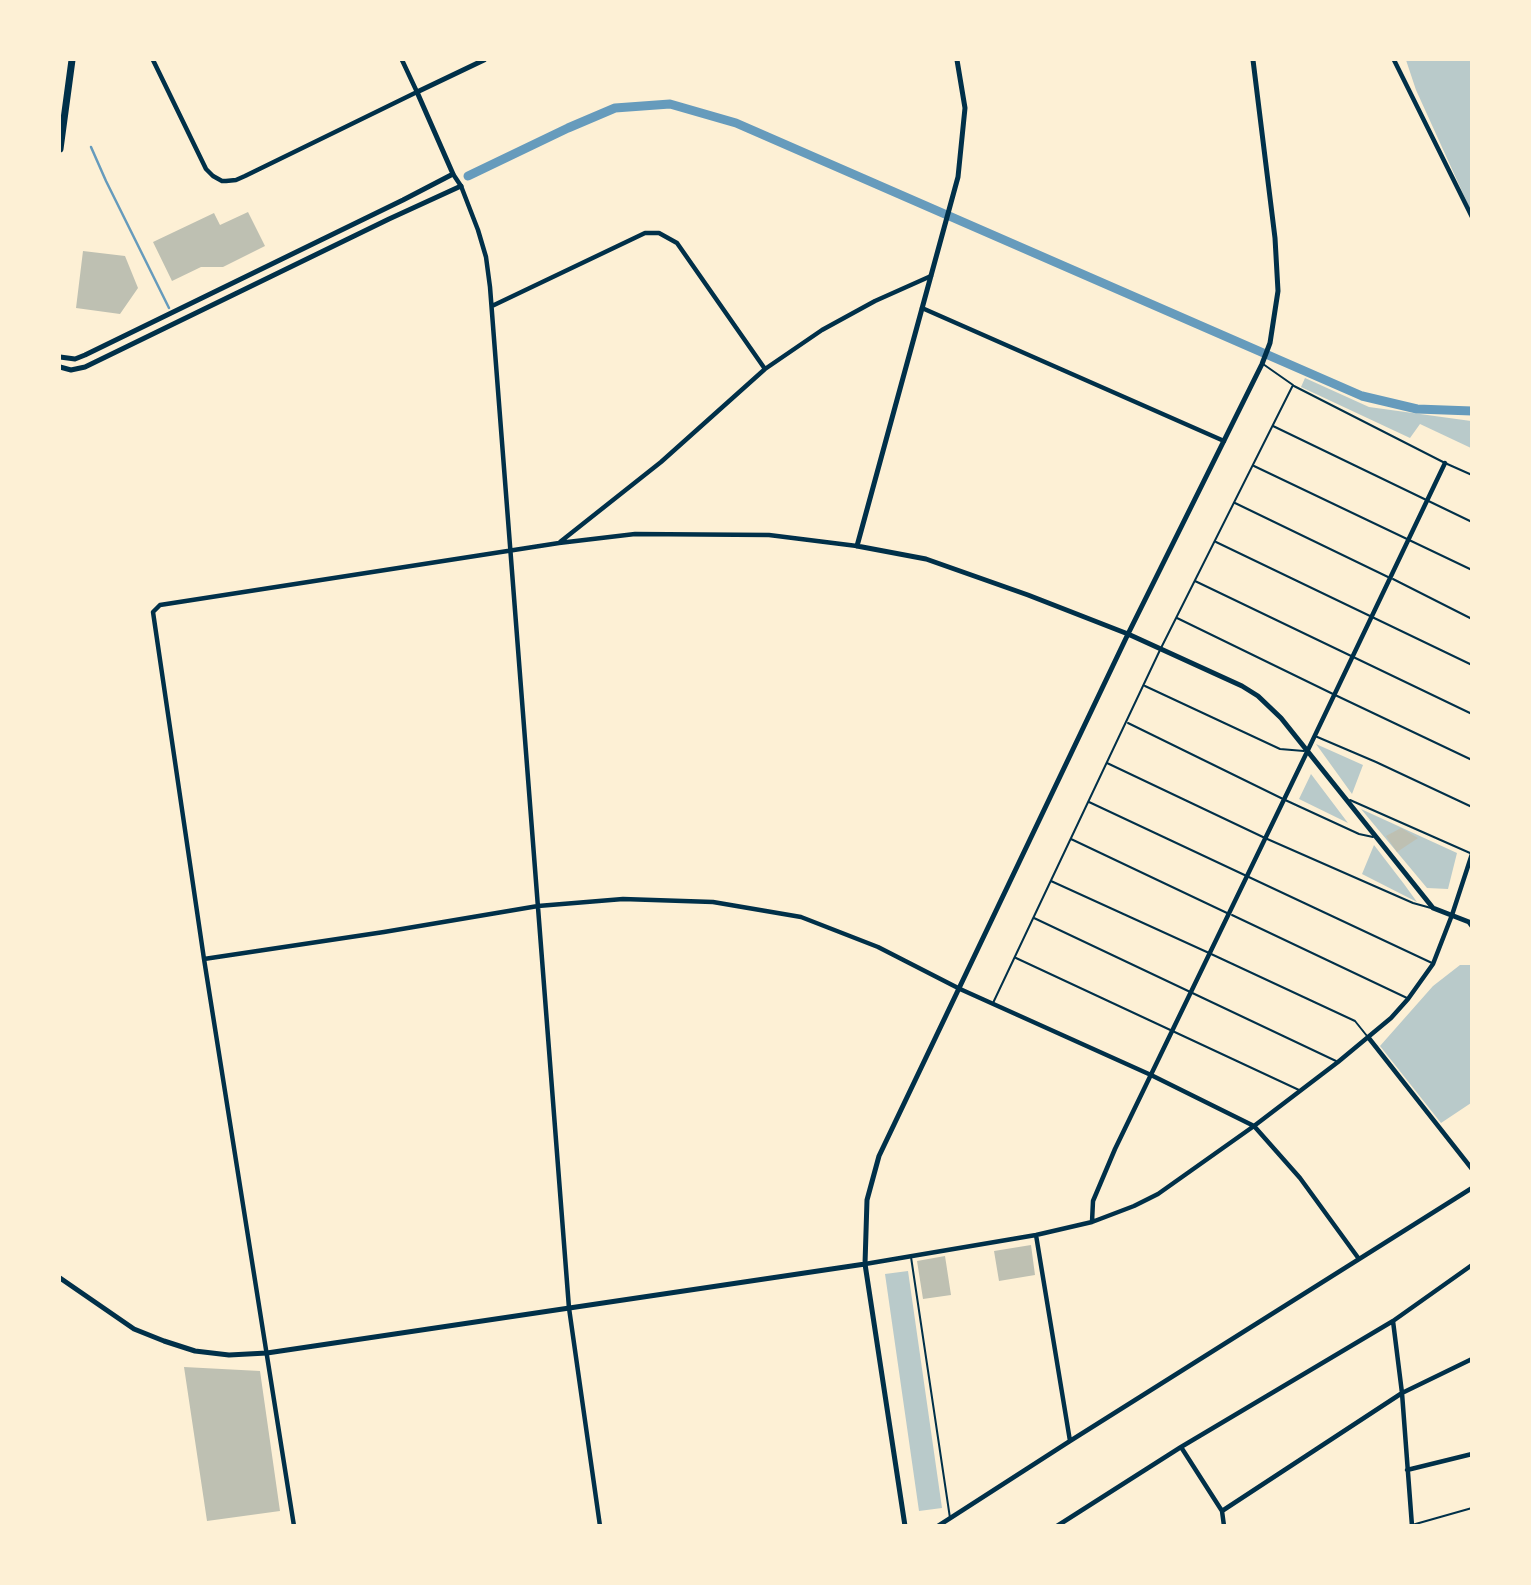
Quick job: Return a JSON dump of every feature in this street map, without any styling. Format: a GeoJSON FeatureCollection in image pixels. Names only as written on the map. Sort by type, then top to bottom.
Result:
{"type":"FeatureCollection","features":[{"type":"Feature","properties":{"kind":"highway"},"geometry":{"type":"LineString","coordinates":[[60,149],[72,60]]}},
{"type":"Feature","properties":{"kind":"street"},"geometry":{"type":"LineString","coordinates":[[153,60],[206,169],[222,181],[245,176],[484,60]]}},
{"type":"Feature","properties":{"kind":"street"},"geometry":{"type":"LineString","coordinates":[[402,60],[453,174],[461,186],[486,257],[492,306],[569,1308],[600,1525]]}},
{"type":"Feature","properties":{"kind":"street"},"geometry":{"type":"LineString","coordinates":[[856,546],[958,177],[965,108],[957,60]]}},
{"type":"Feature","properties":{"kind":"street"},"geometry":{"type":"LineString","coordinates":[[905,1525],[865,1264],[867,1200],[879,1156],[1270,343],[1278,291],[1275,238],[1253,60]]}},
{"type":"Feature","properties":{"kind":"street"},"geometry":{"type":"LineString","coordinates":[[1394,60],[1472,217]]}},
{"type":"Feature","properties":{"kind":"street"},"geometry":{"type":"LineString","coordinates":[[60,357],[75,359],[95,350],[453,174]]}},
{"type":"Feature","properties":{"kind":"street"},"geometry":{"type":"LineString","coordinates":[[60,368],[71,370],[85,367],[461,186]]}},
{"type":"Feature","properties":{"kind":"street"},"geometry":{"type":"LineString","coordinates":[[492,306],[645,233],[659,233],[677,243],[765,369]]}},
{"type":"Feature","properties":{"kind":"street"},"geometry":{"type":"LineString","coordinates":[[559,543],[671,453],[765,369],[822,330],[875,301],[931,276]]}},
{"type":"Feature","properties":{"kind":"street"},"geometry":{"type":"LineString","coordinates":[[922,307],[1224,441]]}},
{"type":"Feature","properties":{"kind":"street"},"geometry":{"type":"LineString","coordinates":[[1092,1222],[1093,1201],[1115,1149],[1445,463]]}},
{"type":"Feature","properties":{"kind":"street"},"geometry":{"type":"LineString","coordinates":[[293,1525],[204,959],[153,612],[160,605],[559,543],[653,533],[769,535],[856,546],[926,559],[1128,634],[1226,678],[1258,696],[1281,718],[1433,908],[1469,922],[1472,926]]}},
{"type":"Feature","properties":{"kind":"street"},"geometry":{"type":"LineString","coordinates":[[60,1278],[135,1329],[164,1341],[195,1351],[229,1355],[267,1353],[865,1264],[1036,1235],[1092,1222],[1158,1194],[1254,1126],[1391,1018],[1433,964],[1471,854]]}},
{"type":"Feature","properties":{"kind":"street"},"geometry":{"type":"LineString","coordinates":[[204,959],[538,906],[623,899],[713,902],[801,917],[878,947],[960,989],[1151,1075],[1254,1126],[1300,1178],[1359,1259]]}},
{"type":"Feature","properties":{"kind":"street"},"geometry":{"type":"LineString","coordinates":[[1368,1037],[1472,1169]]}},
{"type":"Feature","properties":{"kind":"street"},"geometry":{"type":"LineString","coordinates":[[939,1525],[1472,1188]]}},
{"type":"Feature","properties":{"kind":"street"},"geometry":{"type":"LineString","coordinates":[[1036,1235],[1070,1441]]}},
{"type":"Feature","properties":{"kind":"street"},"geometry":{"type":"LineString","coordinates":[[1057,1525],[1181,1447],[1393,1321],[1472,1265]]}},
{"type":"Feature","properties":{"kind":"street"},"geometry":{"type":"LineString","coordinates":[[1393,1321],[1402,1393],[1412,1525]]}},
{"type":"Feature","properties":{"kind":"street"},"geometry":{"type":"LineString","coordinates":[[1222,1511],[1402,1393],[1472,1359]]}},
{"type":"Feature","properties":{"kind":"street"},"geometry":{"type":"LineString","coordinates":[[1181,1447],[1222,1511],[1224,1525]]}},
{"type":"Feature","properties":{"kind":"street"},"geometry":{"type":"LineString","coordinates":[[1407,1470],[1472,1454]]}},
{"type":"Feature","properties":{"kind":"lane"},"geometry":{"type":"LineString","coordinates":[[1263,361],[1293,385],[1472,475]]}},
{"type":"Feature","properties":{"kind":"lane"},"geometry":{"type":"LineString","coordinates":[[992,1004],[1160,650],[1293,385]]}},
{"type":"Feature","properties":{"kind":"lane"},"geometry":{"type":"LineString","coordinates":[[1272,426],[1472,522]]}},
{"type":"Feature","properties":{"kind":"lane"},"geometry":{"type":"LineString","coordinates":[[1253,465],[1472,570]]}},
{"type":"Feature","properties":{"kind":"lane"},"geometry":{"type":"LineString","coordinates":[[1234,503],[1472,619]]}},
{"type":"Feature","properties":{"kind":"lane"},"geometry":{"type":"LineString","coordinates":[[1215,542],[1472,665]]}},
{"type":"Feature","properties":{"kind":"lane"},"geometry":{"type":"LineString","coordinates":[[1195,582],[1472,714]]}},
{"type":"Feature","properties":{"kind":"lane"},"geometry":{"type":"LineString","coordinates":[[1177,618],[1472,760]]}},
{"type":"Feature","properties":{"kind":"lane"},"geometry":{"type":"LineString","coordinates":[[1144,686],[1280,749],[1307,751]]}},
{"type":"Feature","properties":{"kind":"lane"},"geometry":{"type":"LineString","coordinates":[[1127,722],[1283,799],[1359,834],[1375,837]]}},
{"type":"Feature","properties":{"kind":"lane"},"geometry":{"type":"LineString","coordinates":[[1314,736],[1472,807]]}},
{"type":"Feature","properties":{"kind":"lane"},"geometry":{"type":"LineString","coordinates":[[1107,762],[1265,838],[1413,903],[1452,915]]}},
{"type":"Feature","properties":{"kind":"lane"},"geometry":{"type":"LineString","coordinates":[[1343,797],[1471,854]]}},
{"type":"Feature","properties":{"kind":"lane"},"geometry":{"type":"LineString","coordinates":[[1088,802],[1433,964]]}},
{"type":"Feature","properties":{"kind":"lane"},"geometry":{"type":"LineString","coordinates":[[1071,839],[1408,999]]}},
{"type":"Feature","properties":{"kind":"lane"},"geometry":{"type":"LineString","coordinates":[[1051,881],[1356,1021],[1368,1037]]}},
{"type":"Feature","properties":{"kind":"lane"},"geometry":{"type":"LineString","coordinates":[[1033,918],[1338,1062]]}},
{"type":"Feature","properties":{"kind":"lane"},"geometry":{"type":"LineString","coordinates":[[1015,957],[1300,1090]]}},
{"type":"Feature","properties":{"kind":"lane"},"geometry":{"type":"LineString","coordinates":[[911,1256],[950,1518]]}},
{"type":"Feature","properties":{"kind":"lane"},"geometry":{"type":"LineString","coordinates":[[1412,1525],[1472,1508]]}},
{"type":"Feature","properties":{"kind":"shaded area"},"geometry":{"type":"Polygon","coordinates":[[[1406,60],[1471,60],[1471,211],[1416,90],[1406,60]]]}},
{"type":"Feature","properties":{"kind":"shaded area"},"geometry":{"type":"Polygon","coordinates":[[[1305,378],[1369,407],[1471,421],[1471,448],[1420,424],[1410,438],[1301,387],[1305,378]]]}},
{"type":"Feature","properties":{"kind":"shaded area"},"geometry":{"type":"Polygon","coordinates":[[[1316,744],[1363,765],[1352,794],[1316,744]]]}},
{"type":"Feature","properties":{"kind":"shaded area"},"geometry":{"type":"Polygon","coordinates":[[[1311,774],[1348,823],[1299,799],[1311,774]]]}},
{"type":"Feature","properties":{"kind":"shaded area"},"geometry":{"type":"Polygon","coordinates":[[[1361,809],[1457,853],[1448,889],[1427,888],[1361,809]]]}},
{"type":"Feature","properties":{"kind":"shaded area"},"geometry":{"type":"Polygon","coordinates":[[[1374,845],[1404,884],[1417,902],[1362,874],[1374,845]]]}},
{"type":"Feature","properties":{"kind":"shaded area"},"geometry":{"type":"Polygon","coordinates":[[[1460,965],[1471,965],[1471,1103],[1441,1123],[1380,1046],[1433,986],[1460,965]]]}},
{"type":"Feature","properties":{"kind":"shaded area"},"geometry":{"type":"Polygon","coordinates":[[[908,1271],[942,1508],[919,1511],[885,1274],[908,1271]]]}},
{"type":"Feature","properties":{"kind":"building"},"geometry":{"type":"Polygon","coordinates":[[[248,212],[265,246],[223,267],[201,267],[172,281],[153,242],[214,213],[220,225],[248,212]]]}},
{"type":"Feature","properties":{"kind":"building"},"geometry":{"type":"Polygon","coordinates":[[[83,251],[125,256],[138,288],[120,314],[76,308],[83,251]]]}},
{"type":"Feature","properties":{"kind":"building"},"geometry":{"type":"Polygon","coordinates":[[[1401,828],[1418,838],[1397,852],[1386,836],[1401,828]]]}},
{"type":"Feature","properties":{"kind":"building"},"geometry":{"type":"Polygon","coordinates":[[[1031,1245],[1035,1275],[999,1281],[994,1251],[1031,1245]]]}},
{"type":"Feature","properties":{"kind":"building"},"geometry":{"type":"Polygon","coordinates":[[[945,1256],[951,1295],[923,1299],[917,1261],[945,1256]]]}},
{"type":"Feature","properties":{"kind":"building"},"geometry":{"type":"Polygon","coordinates":[[[184,1367],[260,1371],[280,1511],[207,1521],[184,1367]]]}},
{"type":"Feature","properties":{"kind":"waterway"},"geometry":{"type":"LineString","coordinates":[[468,176],[615,108],[670,104],[736,123],[1362,396],[1417,409],[1472,411]]}},
{"type":"Feature","properties":{"kind":"waterway"},"geometry":{"type":"LineString","coordinates":[[91,147],[169,308]]}}]}
